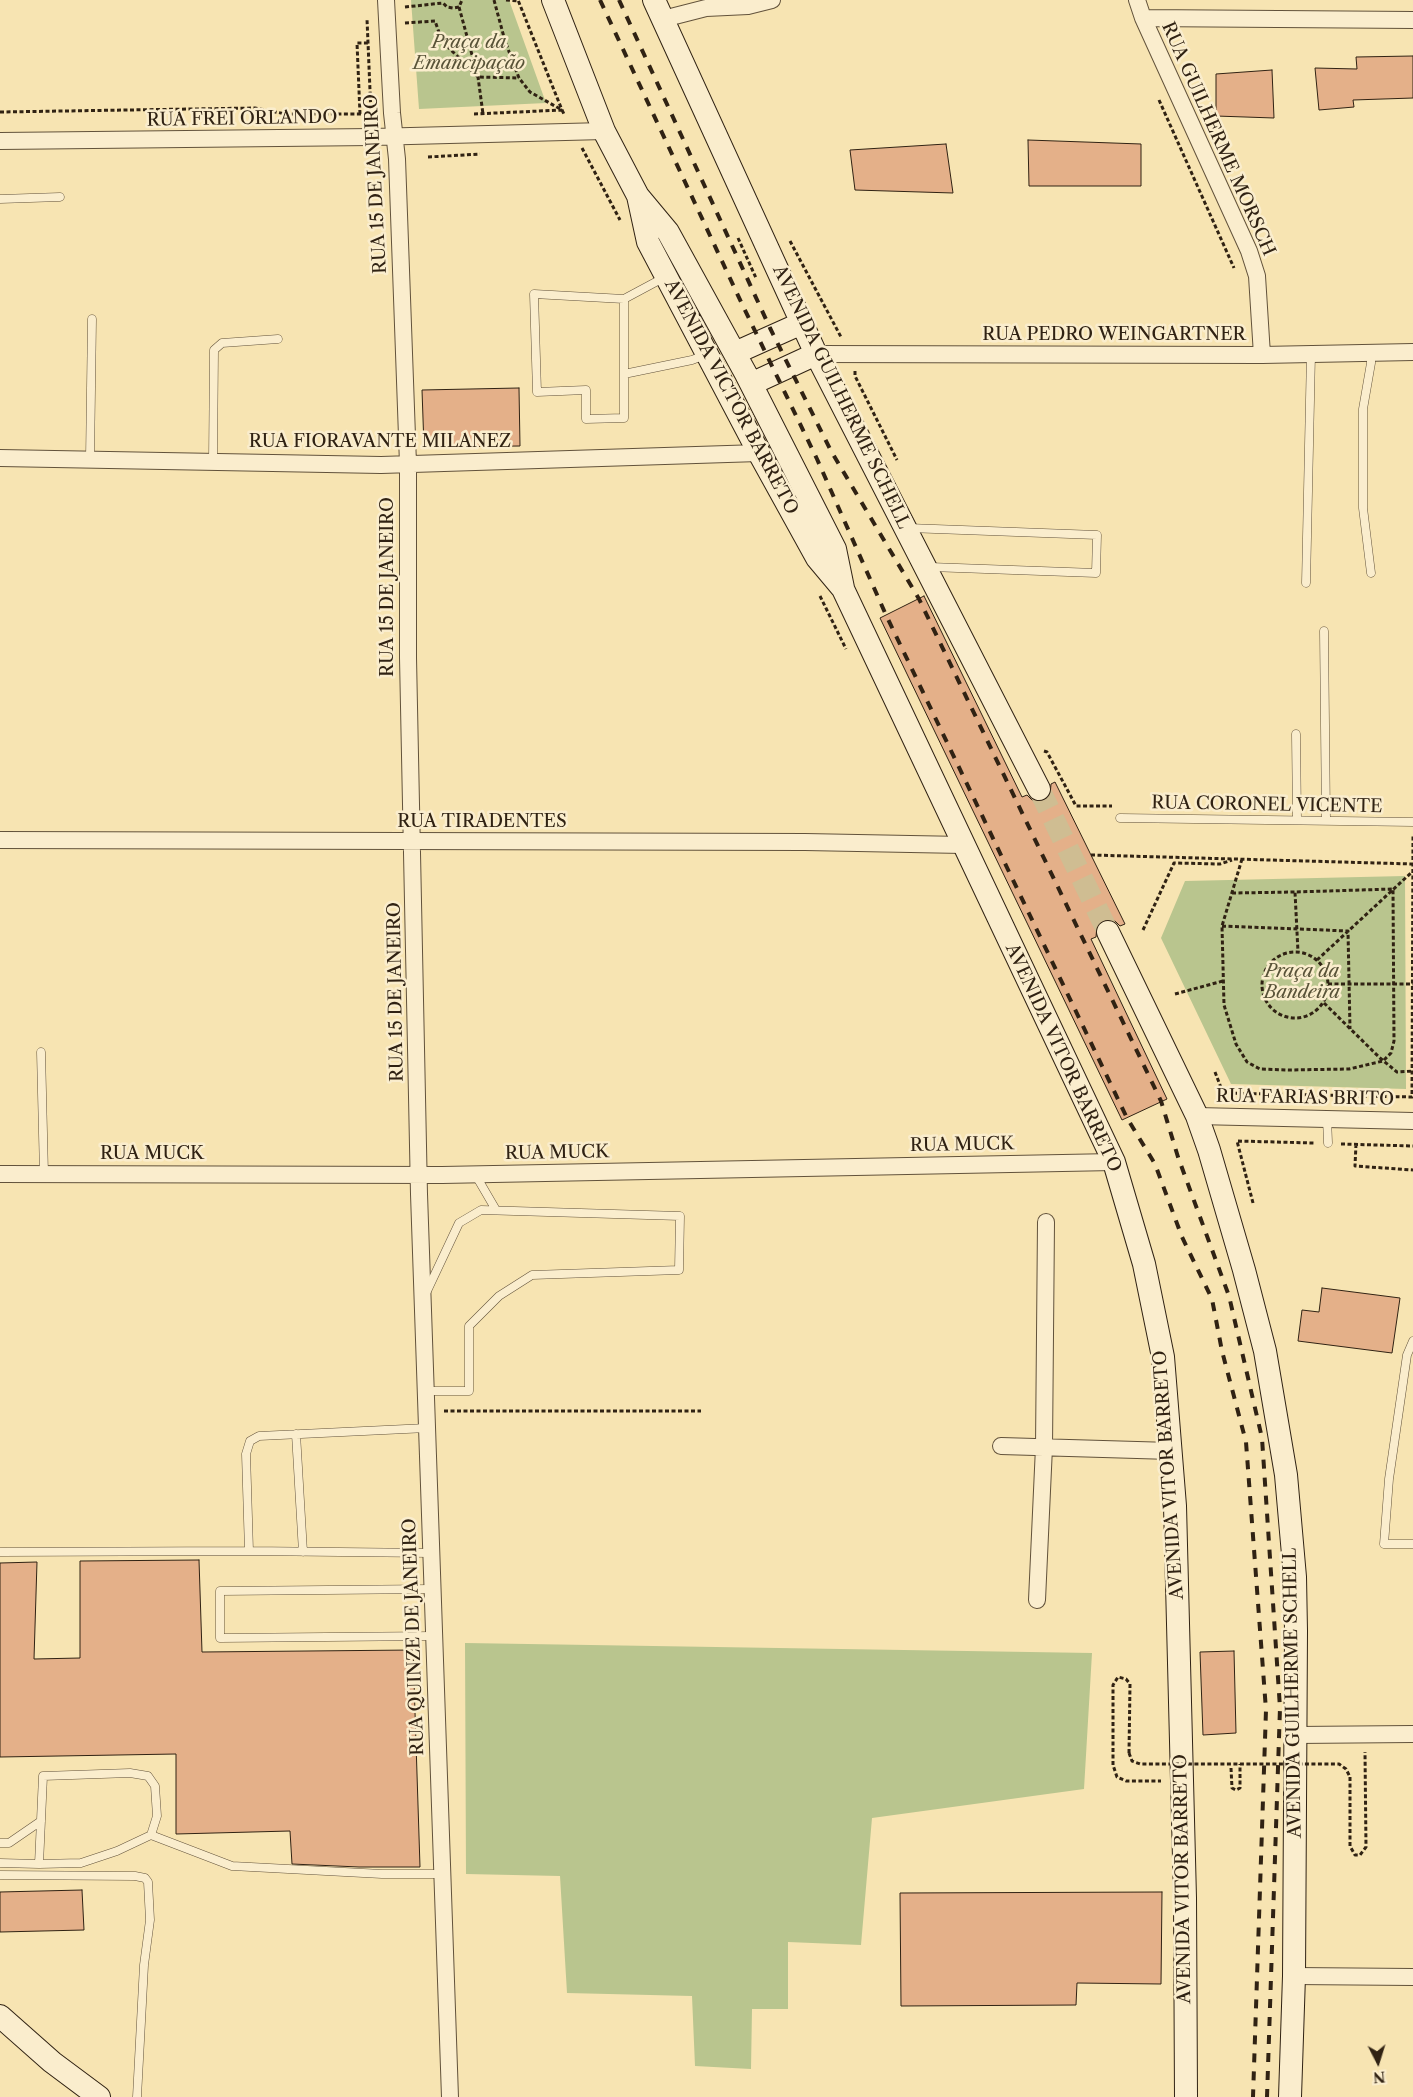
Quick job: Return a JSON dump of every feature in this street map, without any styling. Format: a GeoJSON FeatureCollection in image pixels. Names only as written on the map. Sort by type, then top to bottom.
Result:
{"type":"FeatureCollection","features":[{"type":"Feature","properties":{"kind":"main road"},"geometry":{"type":"LineString","coordinates":[[553,0],[604,131],[638,196],[668,232],[751,384],[835,548],[843,589]]}},
{"type":"Feature","properties":{"kind":"main road","name":"AVENIDA GUILHERME SCHELL"},"geometry":{"type":"LineString","coordinates":[[658,10],[816,354],[1039,789]]}},
{"type":"Feature","properties":{"kind":"main road","name":"AVENIDA VICTOR BARRETO"},"geometry":{"type":"LineString","coordinates":[[638,196],[648,242],[759,454],[817,558],[843,589]]}},
{"type":"Feature","properties":{"kind":"main road"},"geometry":{"type":"LineString","coordinates":[[734,353],[802,323]]}},
{"type":"Feature","properties":{"kind":"main road"},"geometry":{"type":"LineString","coordinates":[[751,384],[816,354]]}},
{"type":"Feature","properties":{"kind":"main road","name":"AVENIDA VITOR BARRETO"},"geometry":{"type":"LineString","coordinates":[[843,589],[1114,1162],[1144,1264],[1163,1357],[1171,1451],[1178,1580],[1186,2097]]}},
{"type":"Feature","properties":{"kind":"main road","name":"AVENIDA GUILHERME SCHELL"},"geometry":{"type":"LineString","coordinates":[[1108,932],[1197,1116],[1224,1197],[1265,1351],[1286,1475],[1294,1576],[1296,1735],[1294,1976],[1290,2097]]}},
{"type":"Feature","properties":{"kind":"main road"},"geometry":{"type":"LineString","coordinates":[[0,2016],[52,2062],[99,2097]]}},
{"type":"Feature","properties":{"kind":"street","name":"RUA 15 DE JANEIRO"},"geometry":{"type":"LineString","coordinates":[[386,0],[395,137],[408,464],[408,658],[419,1175]]}},
{"type":"Feature","properties":{"kind":"street"},"geometry":{"type":"LineString","coordinates":[[658,10],[748,6],[772,0]]}},
{"type":"Feature","properties":{"kind":"street","name":"RUA GUILHERME MORSCH"},"geometry":{"type":"LineString","coordinates":[[1137,0],[1143,18],[1249,251],[1257,276],[1262,355]]}},
{"type":"Feature","properties":{"kind":"street"},"geometry":{"type":"LineString","coordinates":[[1143,18],[1413,20]]}},
{"type":"Feature","properties":{"kind":"street","name":"RUA FREI ORLANDO"},"geometry":{"type":"LineString","coordinates":[[0,141],[395,137],[604,131]]}},
{"type":"Feature","properties":{"kind":"street","name":"RUA PEDRO WEINGARTNER"},"geometry":{"type":"LineString","coordinates":[[816,354],[1262,355],[1413,352]]}},
{"type":"Feature","properties":{"kind":"street","name":"RUA FIORAVANTE MILANEZ"},"geometry":{"type":"LineString","coordinates":[[0,458],[408,464],[759,454]]}},
{"type":"Feature","properties":{"kind":"street","name":"RUA TIRADENTES"},"geometry":{"type":"LineString","coordinates":[[0,840],[805,842],[963,845]]}},
{"type":"Feature","properties":{"kind":"street","name":"RUA FARIAS BRITO"},"geometry":{"type":"LineString","coordinates":[[1197,1116],[1413,1121]]}},
{"type":"Feature","properties":{"kind":"street","name":"RUA MUCK"},"geometry":{"type":"LineString","coordinates":[[0,1174],[419,1175],[1114,1162]]}},
{"type":"Feature","properties":{"kind":"street","name":"RUA QUINZE DE JANEIRO"},"geometry":{"type":"LineString","coordinates":[[419,1175],[450,2097]]}},
{"type":"Feature","properties":{"kind":"street"},"geometry":{"type":"LineString","coordinates":[[1037,1600],[1044,1447],[1046,1222]]}},
{"type":"Feature","properties":{"kind":"street"},"geometry":{"type":"LineString","coordinates":[[1002,1446],[1171,1451]]}},
{"type":"Feature","properties":{"kind":"street"},"geometry":{"type":"LineString","coordinates":[[1296,1735],[1413,1734]]}},
{"type":"Feature","properties":{"kind":"street"},"geometry":{"type":"LineString","coordinates":[[1294,1976],[1413,1977]]}},
{"type":"Feature","properties":{"kind":"lane"},"geometry":{"type":"LineString","coordinates":[[0,199],[60,197]]}},
{"type":"Feature","properties":{"kind":"lane"},"geometry":{"type":"LineString","coordinates":[[624,299],[624,418],[586,418],[586,390],[537,392],[534,294],[624,299],[667,276]]}},
{"type":"Feature","properties":{"kind":"lane"},"geometry":{"type":"LineString","coordinates":[[90,459],[92,319]]}},
{"type":"Feature","properties":{"kind":"lane"},"geometry":{"type":"LineString","coordinates":[[213,462],[214,350],[222,343],[278,339]]}},
{"type":"Feature","properties":{"kind":"lane"},"geometry":{"type":"LineString","coordinates":[[1371,352],[1363,409],[1363,508],[1371,573]]}},
{"type":"Feature","properties":{"kind":"lane"},"geometry":{"type":"LineString","coordinates":[[624,374],[692,360],[707,354]]}},
{"type":"Feature","properties":{"kind":"lane"},"geometry":{"type":"LineString","coordinates":[[1306,583],[1311,354]]}},
{"type":"Feature","properties":{"kind":"lane"},"geometry":{"type":"LineString","coordinates":[[906,528],[1097,535],[1096,573],[925,567]]}},
{"type":"Feature","properties":{"kind":"lane"},"geometry":{"type":"LineString","coordinates":[[1324,631],[1326,820]]}},
{"type":"Feature","properties":{"kind":"lane"},"geometry":{"type":"LineString","coordinates":[[1296,734],[1297,820]]}},
{"type":"Feature","properties":{"kind":"lane","name":"RUA CORONEL VICENTE"},"geometry":{"type":"LineString","coordinates":[[1120,818],[1413,822]]}},
{"type":"Feature","properties":{"kind":"lane"},"geometry":{"type":"LineString","coordinates":[[41,1052],[44,1174]]}},
{"type":"Feature","properties":{"kind":"lane"},"geometry":{"type":"LineString","coordinates":[[1327,1118],[1328,1143]]}},
{"type":"Feature","properties":{"kind":"lane"},"geometry":{"type":"LineString","coordinates":[[475,1174],[496,1210]]}},
{"type":"Feature","properties":{"kind":"lane"},"geometry":{"type":"LineString","coordinates":[[422,1302],[459,1222],[481,1210],[680,1216],[679,1270],[532,1275],[499,1296],[469,1326],[469,1390],[426,1391]]}},
{"type":"Feature","properties":{"kind":"lane"},"geometry":{"type":"LineString","coordinates":[[1413,1341],[1407,1355],[1390,1479],[1384,1544],[1413,1544]]}},
{"type":"Feature","properties":{"kind":"lane"},"geometry":{"type":"LineString","coordinates":[[249,1550],[246,1454],[250,1441],[259,1436],[296,1434],[427,1419]]}},
{"type":"Feature","properties":{"kind":"lane"},"geometry":{"type":"LineString","coordinates":[[296,1434],[303,1552]]}},
{"type":"Feature","properties":{"kind":"lane"},"geometry":{"type":"LineString","coordinates":[[0,1552],[249,1550],[431,1553]]}},
{"type":"Feature","properties":{"kind":"lane"},"geometry":{"type":"LineString","coordinates":[[432,1588],[220,1591],[220,1638],[434,1636]]}},
{"type":"Feature","properties":{"kind":"lane"},"geometry":{"type":"LineString","coordinates":[[0,1863],[39,1864],[81,1863],[116,1852],[151,1835],[157,1816],[155,1786],[148,1776],[130,1773],[42,1776],[39,1864]]}},
{"type":"Feature","properties":{"kind":"lane"},"geometry":{"type":"LineString","coordinates":[[0,1843],[9,1843],[41,1821]]}},
{"type":"Feature","properties":{"kind":"lane"},"geometry":{"type":"LineString","coordinates":[[151,1835],[232,1866],[382,1874],[442,1874]]}},
{"type":"Feature","properties":{"kind":"lane"},"geometry":{"type":"LineString","coordinates":[[0,1875],[135,1876],[145,1878],[148,1882],[150,1920],[144,1965],[137,2097]]}},
{"type":"Feature","properties":{"kind":"path"},"geometry":{"type":"LineString","coordinates":[[462,0],[459,6],[478,77],[483,114]]}},
{"type":"Feature","properties":{"kind":"path"},"geometry":{"type":"LineString","coordinates":[[494,0],[505,41],[519,78],[530,92],[562,110]]}},
{"type":"Feature","properties":{"kind":"path"},"geometry":{"type":"LineString","coordinates":[[506,0],[518,1],[562,110]]}},
{"type":"Feature","properties":{"kind":"path"},"geometry":{"type":"LineString","coordinates":[[405,7],[444,1],[447,7],[459,6]]}},
{"type":"Feature","properties":{"kind":"path"},"geometry":{"type":"LineString","coordinates":[[0,112],[255,108],[286,114],[371,114],[367,17]]}},
{"type":"Feature","properties":{"kind":"path"},"geometry":{"type":"LineString","coordinates":[[405,23],[436,21],[442,41],[478,77],[519,78]]}},
{"type":"Feature","properties":{"kind":"path"},"geometry":{"type":"LineString","coordinates":[[360,114],[357,44],[368,43]]}},
{"type":"Feature","properties":{"kind":"path"},"geometry":{"type":"LineString","coordinates":[[1155,92],[1238,277]]}},
{"type":"Feature","properties":{"kind":"path"},"geometry":{"type":"LineString","coordinates":[[464,115],[562,110]]}},
{"type":"Feature","properties":{"kind":"path"},"geometry":{"type":"LineString","coordinates":[[785,232],[840,337],[850,337]]}},
{"type":"Feature","properties":{"kind":"path"},"geometry":{"type":"LineString","coordinates":[[742,250],[758,282]]}},
{"type":"Feature","properties":{"kind":"path"},"geometry":{"type":"LineString","coordinates":[[858,368],[855,370],[855,376],[899,465]]}},
{"type":"Feature","properties":{"kind":"path"},"geometry":{"type":"LineString","coordinates":[[1038,748],[1047,752],[1076,806]]}},
{"type":"Feature","properties":{"kind":"path"},"geometry":{"type":"LineString","coordinates":[[1091,854],[1413,864],[1412,1097],[1223,1093],[1215,1072]]}},
{"type":"Feature","properties":{"kind":"path"},"geometry":{"type":"LineString","coordinates":[[1143,930],[1174,863],[1220,864],[1235,859]]}},
{"type":"Feature","properties":{"kind":"path"},"geometry":{"type":"LineString","coordinates":[[1242,859],[1222,926],[1224,1005],[1236,1044],[1247,1062],[1260,1069],[1349,1069],[1383,1061],[1392,1053],[1394,1041],[1393,890]]}},
{"type":"Feature","properties":{"kind":"path"},"geometry":{"type":"LineString","coordinates":[[1317,960],[1413,872]]}},
{"type":"Feature","properties":{"kind":"path"},"geometry":{"type":"LineString","coordinates":[[1232,893],[1393,890]]}},
{"type":"Feature","properties":{"kind":"path"},"geometry":{"type":"LineString","coordinates":[[1295,892],[1298,952]]}},
{"type":"Feature","properties":{"kind":"path"},"geometry":{"type":"LineString","coordinates":[[1222,926],[1348,932]]}},
{"type":"Feature","properties":{"kind":"path"},"geometry":{"type":"LineString","coordinates":[[1348,932],[1350,1029]]}},
{"type":"Feature","properties":{"kind":"path"},"geometry":{"type":"LineString","coordinates":[[1298,952],[1308,954],[1317,960],[1323,967],[1328,984],[1327,994],[1316,1011],[1296,1018],[1285,1017],[1275,1012],[1265,1000],[1261,984],[1263,973],[1268,964],[1282,954],[1298,952]]}},
{"type":"Feature","properties":{"kind":"path"},"geometry":{"type":"LineString","coordinates":[[1175,994],[1223,982]]}},
{"type":"Feature","properties":{"kind":"path"},"geometry":{"type":"LineString","coordinates":[[1328,984],[1413,984]]}},
{"type":"Feature","properties":{"kind":"path"},"geometry":{"type":"LineString","coordinates":[[1323,1002],[1383,1061],[1397,1072],[1412,1071]]}},
{"type":"Feature","properties":{"kind":"path"},"geometry":{"type":"LineString","coordinates":[[1237,1142],[1252,1203]]}},
{"type":"Feature","properties":{"kind":"path"},"geometry":{"type":"LineString","coordinates":[[1356,1144],[1355,1166],[1413,1170]]}},
{"type":"Feature","properties":{"kind":"path"},"geometry":{"type":"LineString","coordinates":[[427,1419],[701,1411]]}},
{"type":"Feature","properties":{"kind":"path"},"geometry":{"type":"LineString","coordinates":[[1182,1781],[1126,1781],[1117,1777],[1113,1765],[1113,1682],[1118,1677],[1126,1679],[1130,1684],[1129,1753],[1132,1761],[1140,1764],[1338,1764],[1346,1769],[1350,1777],[1350,1846],[1355,1855],[1360,1855],[1366,1847],[1365,1758]]}},
{"type":"Feature","properties":{"kind":"path"},"geometry":{"type":"LineString","coordinates":[[1231,1768],[1232,1788],[1236,1790],[1240,1788],[1240,1764]]}},
{"type":"Feature","properties":{"kind":"green space","name":"Praça da Emancipação"},"geometry":{"type":"Polygon","coordinates":[[[411,0],[509,0],[546,103],[419,109],[411,0]]]}},
{"type":"Feature","properties":{"kind":"green space","name":"Praça da Bandeira"},"geometry":{"type":"Polygon","coordinates":[[[1405,876],[1406,1089],[1231,1084],[1161,938],[1185,881],[1405,876]]]}},
{"type":"Feature","properties":{"kind":"green space"},"geometry":{"type":"Polygon","coordinates":[[[465,1643],[1092,1653],[1084,1789],[872,1818],[861,1945],[788,1942],[788,2009],[752,2009],[751,2069],[695,2066],[692,1996],[567,1993],[560,1876],[466,1874],[465,1643]]]}},
{"type":"Feature","properties":{"kind":"building"},"geometry":{"type":"Polygon","coordinates":[[[1413,56],[1413,98],[1353,100],[1354,107],[1319,110],[1315,68],[1357,69],[1356,57],[1413,56]]]}},
{"type":"Feature","properties":{"kind":"building"},"geometry":{"type":"Polygon","coordinates":[[[1272,70],[1274,118],[1216,116],[1216,74],[1272,70]]]}},
{"type":"Feature","properties":{"kind":"building"},"geometry":{"type":"Polygon","coordinates":[[[1028,140],[1141,144],[1141,186],[1029,186],[1028,140]]]}},
{"type":"Feature","properties":{"kind":"building"},"geometry":{"type":"Polygon","coordinates":[[[946,144],[953,193],[855,190],[850,150],[946,144]]]}},
{"type":"Feature","properties":{"kind":"building"},"geometry":{"type":"Polygon","coordinates":[[[519,388],[520,446],[424,447],[422,390],[519,388]]]}},
{"type":"Feature","properties":{"kind":"building"},"geometry":{"type":"Polygon","coordinates":[[[924,596],[1022,797],[1027,795],[1032,800],[1045,801],[1050,796],[1051,784],[1055,782],[1125,924],[1120,926],[1115,921],[1103,920],[1097,925],[1096,937],[1091,939],[1167,1099],[1122,1120],[880,618],[924,596]]]}},
{"type":"Feature","properties":{"kind":"building"},"geometry":{"type":"Polygon","coordinates":[[[1322,1288],[1400,1298],[1392,1353],[1298,1341],[1302,1310],[1319,1312],[1322,1288]]]}},
{"type":"Feature","properties":{"kind":"building"},"geometry":{"type":"Polygon","coordinates":[[[199,1560],[202,1652],[413,1650],[420,1867],[292,1864],[290,1831],[176,1834],[176,1754],[0,1757],[0,1563],[37,1562],[34,1659],[80,1658],[80,1561],[199,1560]]]}},
{"type":"Feature","properties":{"kind":"building"},"geometry":{"type":"Polygon","coordinates":[[[1234,1651],[1236,1733],[1203,1735],[1200,1652],[1234,1651]]]}},
{"type":"Feature","properties":{"kind":"building"},"geometry":{"type":"Polygon","coordinates":[[[82,1890],[84,1930],[0,1932],[0,1892],[82,1890]]]}},
{"type":"Feature","properties":{"kind":"building"},"geometry":{"type":"Polygon","coordinates":[[[1162,1892],[1161,1984],[1077,1983],[1076,2005],[901,2006],[900,1893],[1162,1892]]]}},
{"type":"Feature","properties":{"kind":"tunnel"},"geometry":{"type":"LineString","coordinates":[[1039,789],[1108,932]]}},
{"type":"Feature","properties":{"kind":"railway"},"geometry":{"type":"LineString","coordinates":[[600,0],[742,304],[817,459],[886,615],[1127,1118],[1155,1164],[1182,1237],[1212,1299],[1222,1351],[1246,1442],[1266,1710],[1253,2097]]}},
{"type":"Feature","properties":{"kind":"railway"},"geometry":{"type":"LineString","coordinates":[[619,0],[770,328],[831,451],[919,599],[1161,1101],[1178,1157],[1229,1296],[1262,1438],[1280,1708],[1267,2097]]}}]}
